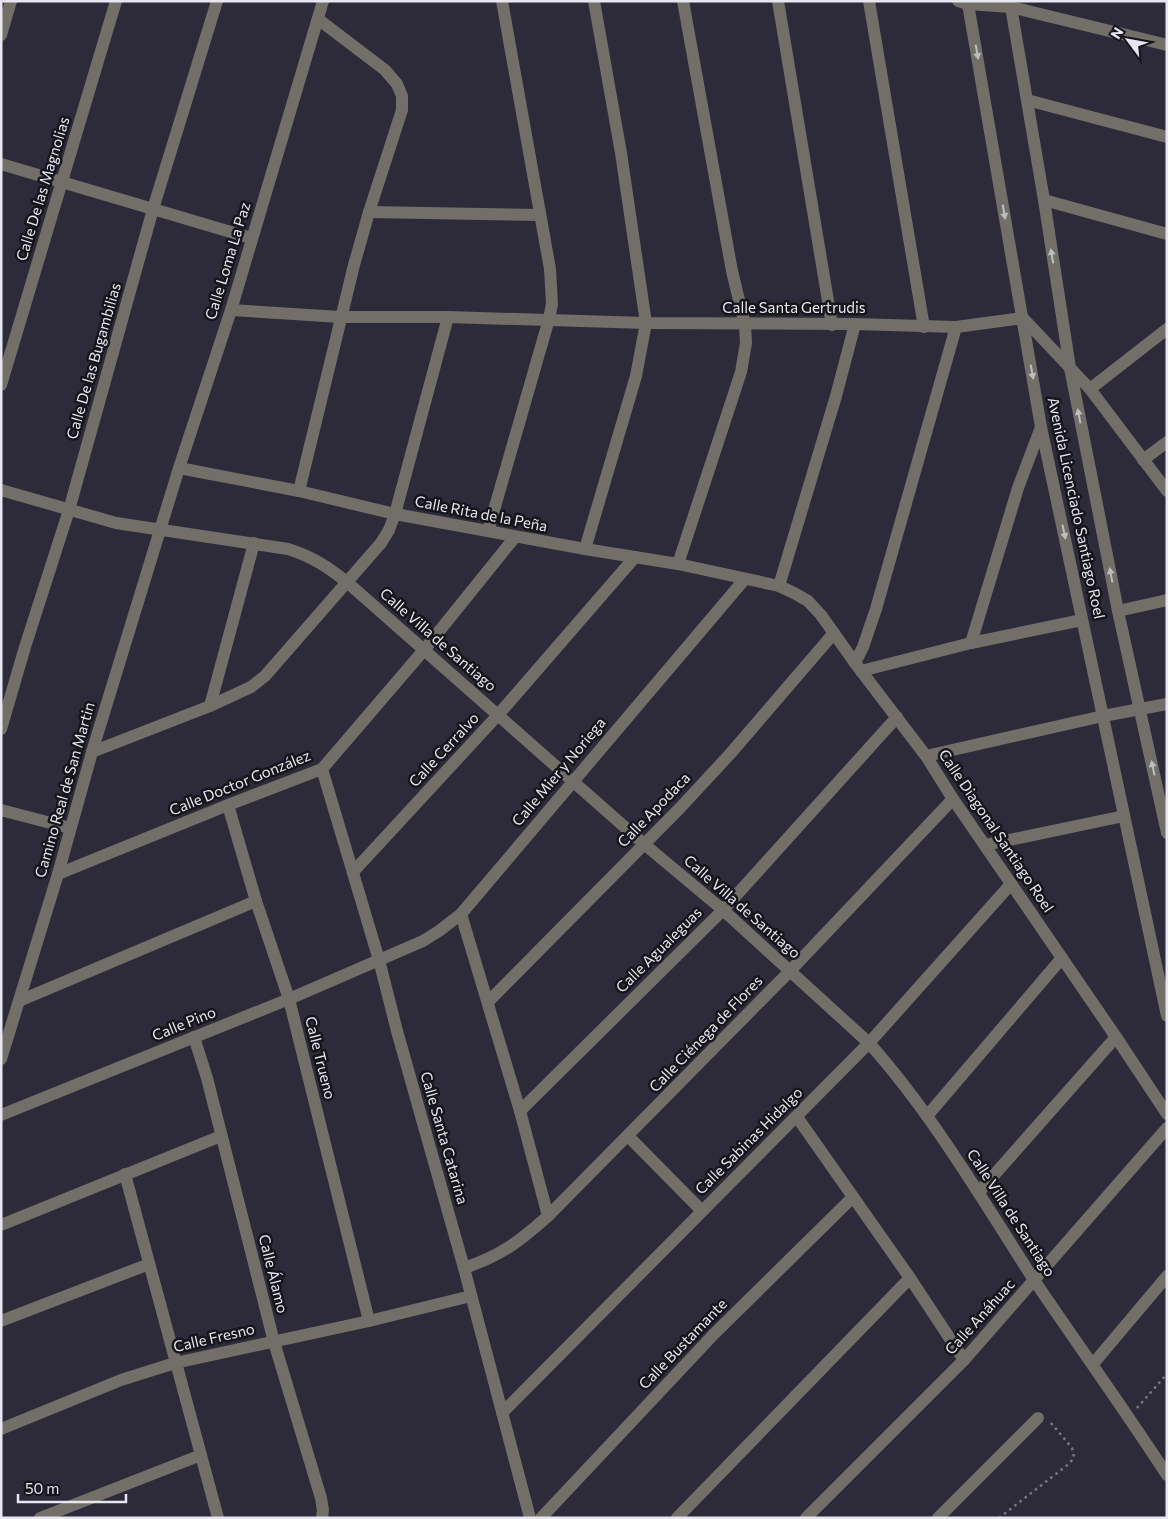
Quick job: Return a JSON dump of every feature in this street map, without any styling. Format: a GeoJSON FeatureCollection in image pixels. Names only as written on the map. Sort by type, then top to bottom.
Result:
{"type":"FeatureCollection","features":[{"type":"Feature","properties":{"kind":"street"},"geometry":{"type":"LineString","coordinates":[[1,35],[11,1]]}},
{"type":"Feature","properties":{"kind":"street","name":"Calle De las Magnolias"},"geometry":{"type":"LineString","coordinates":[[1,385],[116,1]]}},
{"type":"Feature","properties":{"kind":"street","name":"Calle De las Bugambilias"},"geometry":{"type":"LineString","coordinates":[[1,729],[69,510],[153,209],[217,1]]}},
{"type":"Feature","properties":{"kind":"street","name":"Calle Loma La Paz"},"geometry":{"type":"LineString","coordinates":[[160,530],[231,310],[323,1]]}},
{"type":"Feature","properties":{"kind":"street"},"geometry":{"type":"LineString","coordinates":[[488,531],[552,304],[552,288],[502,1]]}},
{"type":"Feature","properties":{"kind":"street"},"geometry":{"type":"LineString","coordinates":[[585,549],[636,376],[646,324],[621,153],[594,1]]}},
{"type":"Feature","properties":{"kind":"street"},"geometry":{"type":"LineString","coordinates":[[678,564],[741,372],[746,343],[745,325],[732,271],[683,1]]}},
{"type":"Feature","properties":{"kind":"street"},"geometry":{"type":"LineString","coordinates":[[778,1],[832,325]]}},
{"type":"Feature","properties":{"kind":"street"},"geometry":{"type":"LineString","coordinates":[[869,1],[924,327]]}},
{"type":"Feature","properties":{"kind":"street"},"geometry":{"type":"LineString","coordinates":[[966,2],[1011,4],[1167,45]]}},
{"type":"Feature","properties":{"kind":"street","name":"Avenida Licenciado Santiago Roel"},"geometry":{"type":"LineString","coordinates":[[966,2],[1041,427],[1167,1016]]}},
{"type":"Feature","properties":{"kind":"street","name":"Avenida Licenciado Santiago Roel"},"geometry":{"type":"LineString","coordinates":[[1011,4],[1070,368],[1118,611],[1163,801],[1167,833]]}},
{"type":"Feature","properties":{"kind":"street"},"geometry":{"type":"LineString","coordinates":[[299,491],[340,317],[369,212],[402,110],[402,96],[397,84],[385,70],[318,19]]}},
{"type":"Feature","properties":{"kind":"street"},"geometry":{"type":"LineString","coordinates":[[1027,100],[1167,137]]}},
{"type":"Feature","properties":{"kind":"street"},"geometry":{"type":"LineString","coordinates":[[1,164],[251,238]]}},
{"type":"Feature","properties":{"kind":"street"},"geometry":{"type":"LineString","coordinates":[[1044,200],[1167,234]]}},
{"type":"Feature","properties":{"kind":"street"},"geometry":{"type":"LineString","coordinates":[[369,212],[540,216]]}},
{"type":"Feature","properties":{"kind":"street","name":"Calle Santa Gertrudis"},"geometry":{"type":"LineString","coordinates":[[231,310],[340,317],[448,317],[549,319],[646,324],[855,324],[924,327],[956,327],[1022,318]]}},
{"type":"Feature","properties":{"kind":"street"},"geometry":{"type":"LineString","coordinates":[[92,752],[210,706],[252,687],[266,676],[381,543],[389,530],[395,514],[448,317]]}},
{"type":"Feature","properties":{"kind":"street"},"geometry":{"type":"LineString","coordinates":[[1022,318],[1090,389],[1167,491]]}},
{"type":"Feature","properties":{"kind":"street"},"geometry":{"type":"LineString","coordinates":[[779,586],[836,396],[855,324]]}},
{"type":"Feature","properties":{"kind":"street"},"geometry":{"type":"LineString","coordinates":[[956,327],[858,667],[1082,620]]}},
{"type":"Feature","properties":{"kind":"street"},"geometry":{"type":"LineString","coordinates":[[1090,389],[1167,329]]}},
{"type":"Feature","properties":{"kind":"street"},"geometry":{"type":"LineString","coordinates":[[971,643],[1018,488],[1041,427]]}},
{"type":"Feature","properties":{"kind":"street"},"geometry":{"type":"LineString","coordinates":[[1143,460],[1167,442]]}},
{"type":"Feature","properties":{"kind":"street","name":"Calle Rita de la Peña"},"geometry":{"type":"LineString","coordinates":[[179,468],[299,491],[395,514],[678,564],[744,580],[779,586]]}},
{"type":"Feature","properties":{"kind":"street","name":"Calle Villa de Santiago"},"geometry":{"type":"LineString","coordinates":[[1,490],[116,523],[288,549],[308,555],[324,564],[348,583],[644,844],[723,910],[869,1043],[888,1064],[927,1116],[1167,1475]]}},
{"type":"Feature","properties":{"kind":"street","name":"Camino Real de San Martin"},"geometry":{"type":"LineString","coordinates":[[1,1059],[160,530]]}},
{"type":"Feature","properties":{"kind":"street","name":"Calle Doctor González"},"geometry":{"type":"LineString","coordinates":[[58,874],[322,769],[424,650],[514,536]]}},
{"type":"Feature","properties":{"kind":"street"},"geometry":{"type":"LineString","coordinates":[[210,706],[254,543]]}},
{"type":"Feature","properties":{"kind":"street","name":"Calle Cerralvo"},"geometry":{"type":"LineString","coordinates":[[354,872],[498,715],[635,557]]}},
{"type":"Feature","properties":{"kind":"street","name":"Calle Mier y Noriega"},"geometry":{"type":"LineString","coordinates":[[379,960],[423,941],[439,932],[461,914],[572,780],[744,580]]}},
{"type":"Feature","properties":{"kind":"street","name":"Calle Diagonal Santiago Roel"},"geometry":{"type":"LineString","coordinates":[[779,586],[808,601],[822,614],[858,667],[898,717],[1167,1114]]}},
{"type":"Feature","properties":{"kind":"street"},"geometry":{"type":"LineString","coordinates":[[1118,611],[1167,600]]}},
{"type":"Feature","properties":{"kind":"street","name":"Calle Apodaca"},"geometry":{"type":"LineString","coordinates":[[488,1002],[730,754],[834,634]]}},
{"type":"Feature","properties":{"kind":"street"},"geometry":{"type":"LineString","coordinates":[[926,756],[1103,716],[1167,704]]}},
{"type":"Feature","properties":{"kind":"street","name":"Calle Agualeguas"},"geometry":{"type":"LineString","coordinates":[[520,1111],[723,910],[898,717]]}},
{"type":"Feature","properties":{"kind":"street","name":"Calle Santa Catarina"},"geometry":{"type":"LineString","coordinates":[[322,769],[379,960],[397,1031],[472,1296],[530,1518]]}},
{"type":"Feature","properties":{"kind":"street","name":"Calle Ciénega de Flores"},"geometry":{"type":"LineString","coordinates":[[464,1268],[482,1262],[522,1240],[548,1216],[790,971],[953,799]]}},
{"type":"Feature","properties":{"kind":"street","name":"Calle Trueno"},"geometry":{"type":"LineString","coordinates":[[228,805],[256,901],[288,999],[369,1321]]}},
{"type":"Feature","properties":{"kind":"street"},"geometry":{"type":"LineString","coordinates":[[1,810],[70,828]]}},
{"type":"Feature","properties":{"kind":"street"},"geometry":{"type":"LineString","coordinates":[[985,844],[1124,816]]}},
{"type":"Feature","properties":{"kind":"street","name":"Calle Sabinas Hidalgo"},"geometry":{"type":"LineString","coordinates":[[502,1413],[869,1043],[1011,884]]}},
{"type":"Feature","properties":{"kind":"street"},"geometry":{"type":"LineString","coordinates":[[18,1001],[256,901]]}},
{"type":"Feature","properties":{"kind":"street"},"geometry":{"type":"LineString","coordinates":[[461,914],[520,1111],[548,1216]]}},
{"type":"Feature","properties":{"kind":"street"},"geometry":{"type":"LineString","coordinates":[[927,1116],[1062,958]]}},
{"type":"Feature","properties":{"kind":"street","name":"Calle Pino"},"geometry":{"type":"LineString","coordinates":[[1,1115],[288,999],[379,960]]}},
{"type":"Feature","properties":{"kind":"street","name":"Calle Álamo"},"geometry":{"type":"LineString","coordinates":[[194,1037],[207,1078],[274,1342],[321,1498],[322,1518]]}},
{"type":"Feature","properties":{"kind":"street"},"geometry":{"type":"LineString","coordinates":[[979,1192],[1116,1037]]}},
{"type":"Feature","properties":{"kind":"street"},"geometry":{"type":"LineString","coordinates":[[797,1117],[910,1278],[964,1360]]}},
{"type":"Feature","properties":{"kind":"street","name":"Calle Anáhuac"},"geometry":{"type":"LineString","coordinates":[[806,1518],[964,1360],[1167,1128]]}},
{"type":"Feature","properties":{"kind":"street"},"geometry":{"type":"LineString","coordinates":[[1,1225],[221,1136]]}},
{"type":"Feature","properties":{"kind":"street"},"geometry":{"type":"LineString","coordinates":[[628,1136],[702,1211]]}},
{"type":"Feature","properties":{"kind":"street"},"geometry":{"type":"LineString","coordinates":[[125,1174],[218,1518]]}},
{"type":"Feature","properties":{"kind":"street","name":"Calle Bustamante"},"geometry":{"type":"LineString","coordinates":[[541,1518],[714,1334],[854,1197]]}},
{"type":"Feature","properties":{"kind":"street"},"geometry":{"type":"LineString","coordinates":[[1,1321],[149,1264]]}},
{"type":"Feature","properties":{"kind":"street"},"geometry":{"type":"LineString","coordinates":[[1093,1364],[1167,1276]]}},
{"type":"Feature","properties":{"kind":"street"},"geometry":{"type":"LineString","coordinates":[[677,1518],[910,1278]]}},
{"type":"Feature","properties":{"kind":"street","name":"Calle Fresno"},"geometry":{"type":"LineString","coordinates":[[1,1429],[121,1380],[176,1363],[369,1321],[472,1296]]}},
{"type":"Feature","properties":{"kind":"street"},"geometry":{"type":"LineString","coordinates":[[938,1518],[1038,1418]]}},
{"type":"Feature","properties":{"kind":"street"},"geometry":{"type":"LineString","coordinates":[[40,1518],[201,1455]]}},
{"type":"Feature","properties":{"kind":"path"},"geometry":{"type":"LineString","coordinates":[[1129,1416],[1167,1374]]}},
{"type":"Feature","properties":{"kind":"path"},"geometry":{"type":"LineString","coordinates":[[999,1518],[1070,1463],[1074,1457],[1072,1448],[1052,1425],[1044,1419],[1038,1418]]}}]}
